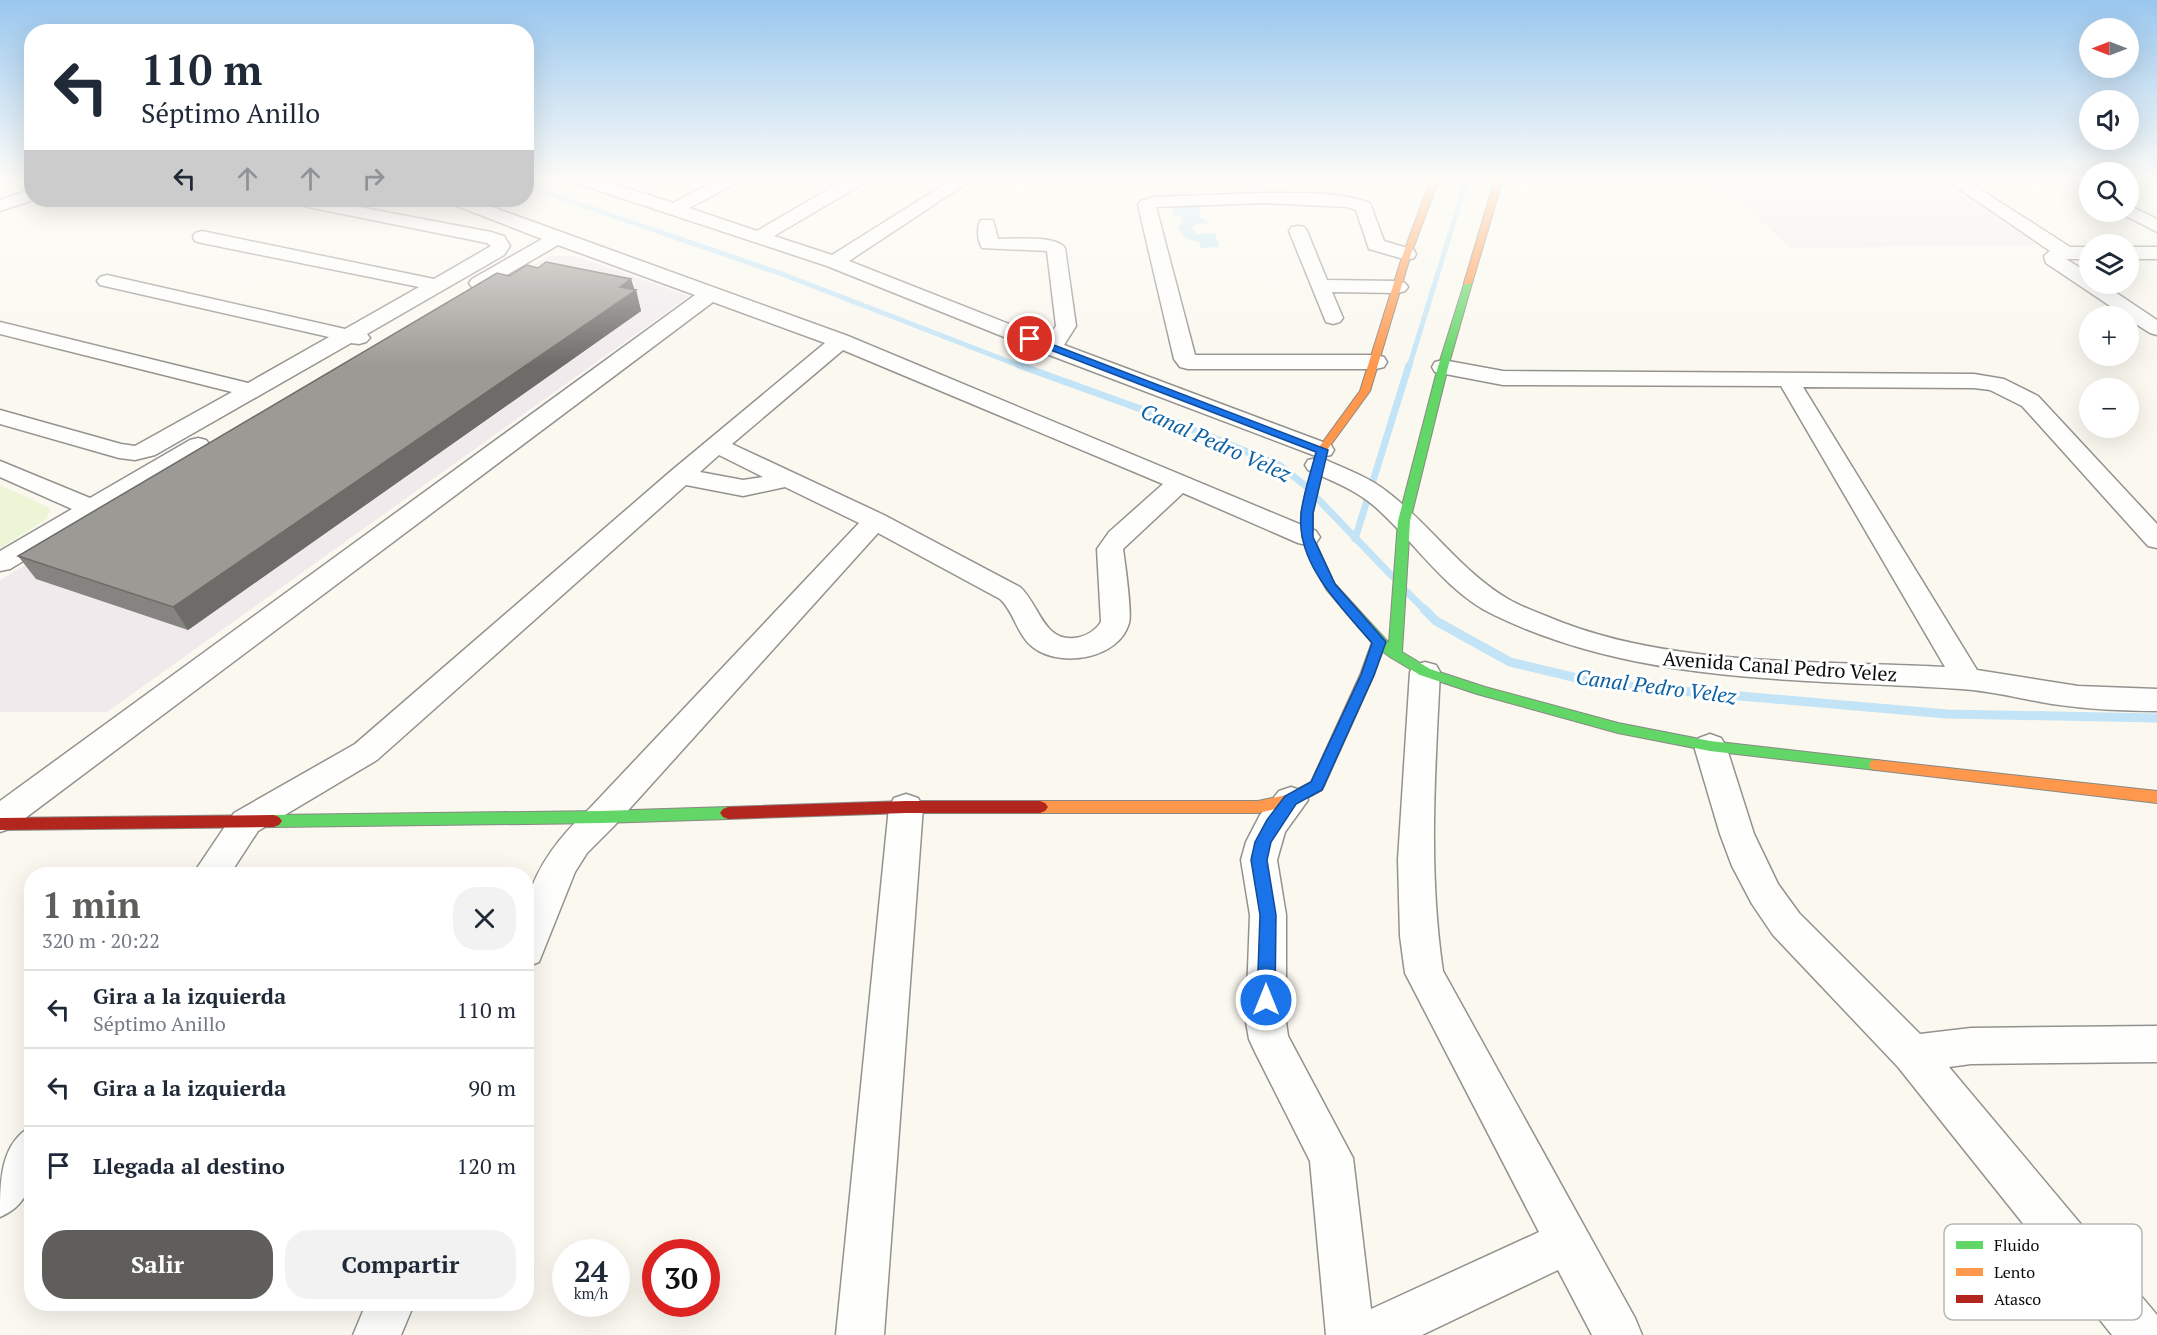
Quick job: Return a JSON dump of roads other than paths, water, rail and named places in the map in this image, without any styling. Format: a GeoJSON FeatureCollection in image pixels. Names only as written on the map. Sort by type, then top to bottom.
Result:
{"type":"FeatureCollection","features":[{"type":"Feature","properties":{"kind":"street"},"geometry":{"type":"LineString","coordinates":[[223,241],[437,285]]}},
{"type":"Feature","properties":{"kind":"street"},"geometry":{"type":"LineString","coordinates":[[0,417],[118,451],[135,453],[156,446],[497,251],[501,246],[497,241]]}},
{"type":"Feature","properties":{"kind":"street"},"geometry":{"type":"LineString","coordinates":[[0,563],[373,342],[551,241]]}},
{"type":"Feature","properties":{"kind":"street"},"geometry":{"type":"LineString","coordinates":[[566,241],[840,341],[1307,537]]}},
{"type":"Feature","properties":{"kind":"street","name":"Avenida Canal Pedro Velez"},"geometry":{"type":"LineString","coordinates":[[772,241],[834,262],[1052,348],[1319,462],[1380,498],[1469,588],[1501,608],[1546,628],[1594,644],[1649,656],[1712,664],[1967,679],[2067,695],[2157,700]]}},
{"type":"Feature","properties":{"kind":"street"},"geometry":{"type":"LineString","coordinates":[[834,262],[867,241]]}},
{"type":"Feature","properties":{"kind":"street"},"geometry":{"type":"LineString","coordinates":[[989,241],[989,244],[1048,245],[1056,248],[1066,326],[1052,348]]}},
{"type":"Feature","properties":{"kind":"street"},"geometry":{"type":"LineString","coordinates":[[1156,241],[1185,359],[1188,362],[1378,357]]}},
{"type":"Feature","properties":{"kind":"street"},"geometry":{"type":"LineString","coordinates":[[1302,241],[1333,318]]}},
{"type":"Feature","properties":{"kind":"street"},"geometry":{"type":"LineString","coordinates":[[1375,241],[1376,245],[1407,254]]}},
{"type":"Feature","properties":{"kind":"street"},"geometry":{"type":"LineString","coordinates":[[1412,241],[1378,357],[1365,391],[1319,462],[1307,513],[1307,537],[1330,586],[1379,642],[1410,663],[1492,694],[1618,728],[1710,746],[2157,797]]}},
{"type":"Feature","properties":{"kind":"street"},"geometry":{"type":"LineString","coordinates":[[1481,241],[1443,368],[1404,521],[1397,618],[1410,663],[1417,931],[1424,973],[1566,1242],[1618,1335]]}},
{"type":"Feature","properties":{"kind":"street"},"geometry":{"type":"LineString","coordinates":[[2048,241],[2066,253]]}},
{"type":"Feature","properties":{"kind":"street"},"geometry":{"type":"LineString","coordinates":[[2079,253],[2053,256],[2053,259],[2079,276]]}},
{"type":"Feature","properties":{"kind":"street"},"geometry":{"type":"LineString","coordinates":[[2139,253],[2157,253]]}},
{"type":"Feature","properties":{"kind":"street"},"geometry":{"type":"LineString","coordinates":[[107,281],[373,342]]}},
{"type":"Feature","properties":{"kind":"street"},"geometry":{"type":"LineString","coordinates":[[1320,286],[1398,287]]}},
{"type":"Feature","properties":{"kind":"street"},"geometry":{"type":"LineString","coordinates":[[0,819],[711,294]]}},
{"type":"Feature","properties":{"kind":"street"},"geometry":{"type":"LineString","coordinates":[[2106,294],[2157,329]]}},
{"type":"Feature","properties":{"kind":"street"},"geometry":{"type":"LineString","coordinates":[[0,328],[251,390]]}},
{"type":"Feature","properties":{"kind":"street"},"geometry":{"type":"LineString","coordinates":[[216,867],[246,822],[366,752],[680,476],[840,341]]}},
{"type":"Feature","properties":{"kind":"street"},"geometry":{"type":"LineString","coordinates":[[1278,345],[1280,351],[1285,353],[1378,357]]}},
{"type":"Feature","properties":{"kind":"street"},"geometry":{"type":"LineString","coordinates":[[1443,368],[1503,378],[1786,378],[1974,381],[1996,384],[2017,392],[2030,401],[2157,540]]}},
{"type":"Feature","properties":{"kind":"street"},"geometry":{"type":"LineString","coordinates":[[1786,378],[1967,679]]}},
{"type":"Feature","properties":{"kind":"street"},"geometry":{"type":"LineString","coordinates":[[716,445],[875,521],[1010,593],[1026,609],[1036,634],[1045,642],[1072,649],[1102,641],[1112,632],[1115,622],[1110,549],[1118,538],[1180,482]]}},
{"type":"Feature","properties":{"kind":"street"},"geometry":{"type":"LineString","coordinates":[[0,468],[91,508]]}},
{"type":"Feature","properties":{"kind":"street"},"geometry":{"type":"LineString","coordinates":[[680,476],[732,488],[744,488],[789,479]]}},
{"type":"Feature","properties":{"kind":"street"},"geometry":{"type":"LineString","coordinates":[[534,931],[559,867],[575,843],[875,521]]}},
{"type":"Feature","properties":{"kind":"street"},"geometry":{"type":"LineString","coordinates":[[0,824],[602,816],[906,807],[1258,807],[1291,800],[1317,786],[1367,675],[1379,642]]}},
{"type":"Feature","properties":{"kind":"street"},"geometry":{"type":"LineString","coordinates":[[1710,746],[1737,834],[1764,894],[1786,924],[1912,1054],[2052,1224]]}},
{"type":"Feature","properties":{"kind":"street"},"geometry":{"type":"LineString","coordinates":[[1291,800],[1272,824],[1263,842],[1259,860],[1268,915],[1266,1022],[1269,1039],[1331,1158],[1350,1335]]}},
{"type":"Feature","properties":{"kind":"street"},"geometry":{"type":"LineString","coordinates":[[860,1335],[906,807]]}},
{"type":"Feature","properties":{"kind":"street"},"geometry":{"type":"LineString","coordinates":[[1912,1054],[1971,1046],[2157,1044]]}},
{"type":"Feature","properties":{"kind":"street"},"geometry":{"type":"LineString","coordinates":[[0,1195],[24,1159]]}},
{"type":"Feature","properties":{"kind":"street"},"geometry":{"type":"LineString","coordinates":[[1369,1335],[1566,1242]]}},
{"type":"Feature","properties":{"kind":"street"},"geometry":{"type":"LineString","coordinates":[[378,1335],[387,1311]]}},
{"type":"Feature","properties":{"kind":"street"},"geometry":{"type":"LineString","coordinates":[[2131,1320],[2143,1335]]}},
{"type":"Feature","properties":{"kind":"water"},"geometry":{"type":"Polygon","coordinates":[[[1197,241],[1217,241],[1219,247],[1201,248],[1197,241]]]}},
{"type":"Feature","properties":{"kind":"waterway","name":"Canal Pedro Velez"},"geometry":{"type":"LineString","coordinates":[[687,241],[782,274],[1023,367]]}},
{"type":"Feature","properties":{"kind":"waterway"},"geometry":{"type":"LineString","coordinates":[[1409,367],[1448,241]]}},
{"type":"Feature","properties":{"kind":"waterway","name":"Canal Pedro Velez"},"geometry":{"type":"LineString","coordinates":[[1019,365],[1160,416],[1279,465],[1307,487]]}},
{"type":"Feature","properties":{"kind":"waterway"},"geometry":{"type":"LineString","coordinates":[[1355,538],[1409,365]]}},
{"type":"Feature","properties":{"kind":"waterway","name":"Canal Pedro Velez"},"geometry":{"type":"LineString","coordinates":[[1316,497],[1355,538]]}},
{"type":"Feature","properties":{"kind":"waterway","name":"Canal Pedro Velez"},"geometry":{"type":"LineString","coordinates":[[1355,538],[1392,576]]}},
{"type":"Feature","properties":{"kind":"waterway","name":"Canal Pedro Velez"},"geometry":{"type":"LineString","coordinates":[[1407,592],[1436,621],[1510,662],[1602,684],[1947,714],[2157,718]]}}]}
